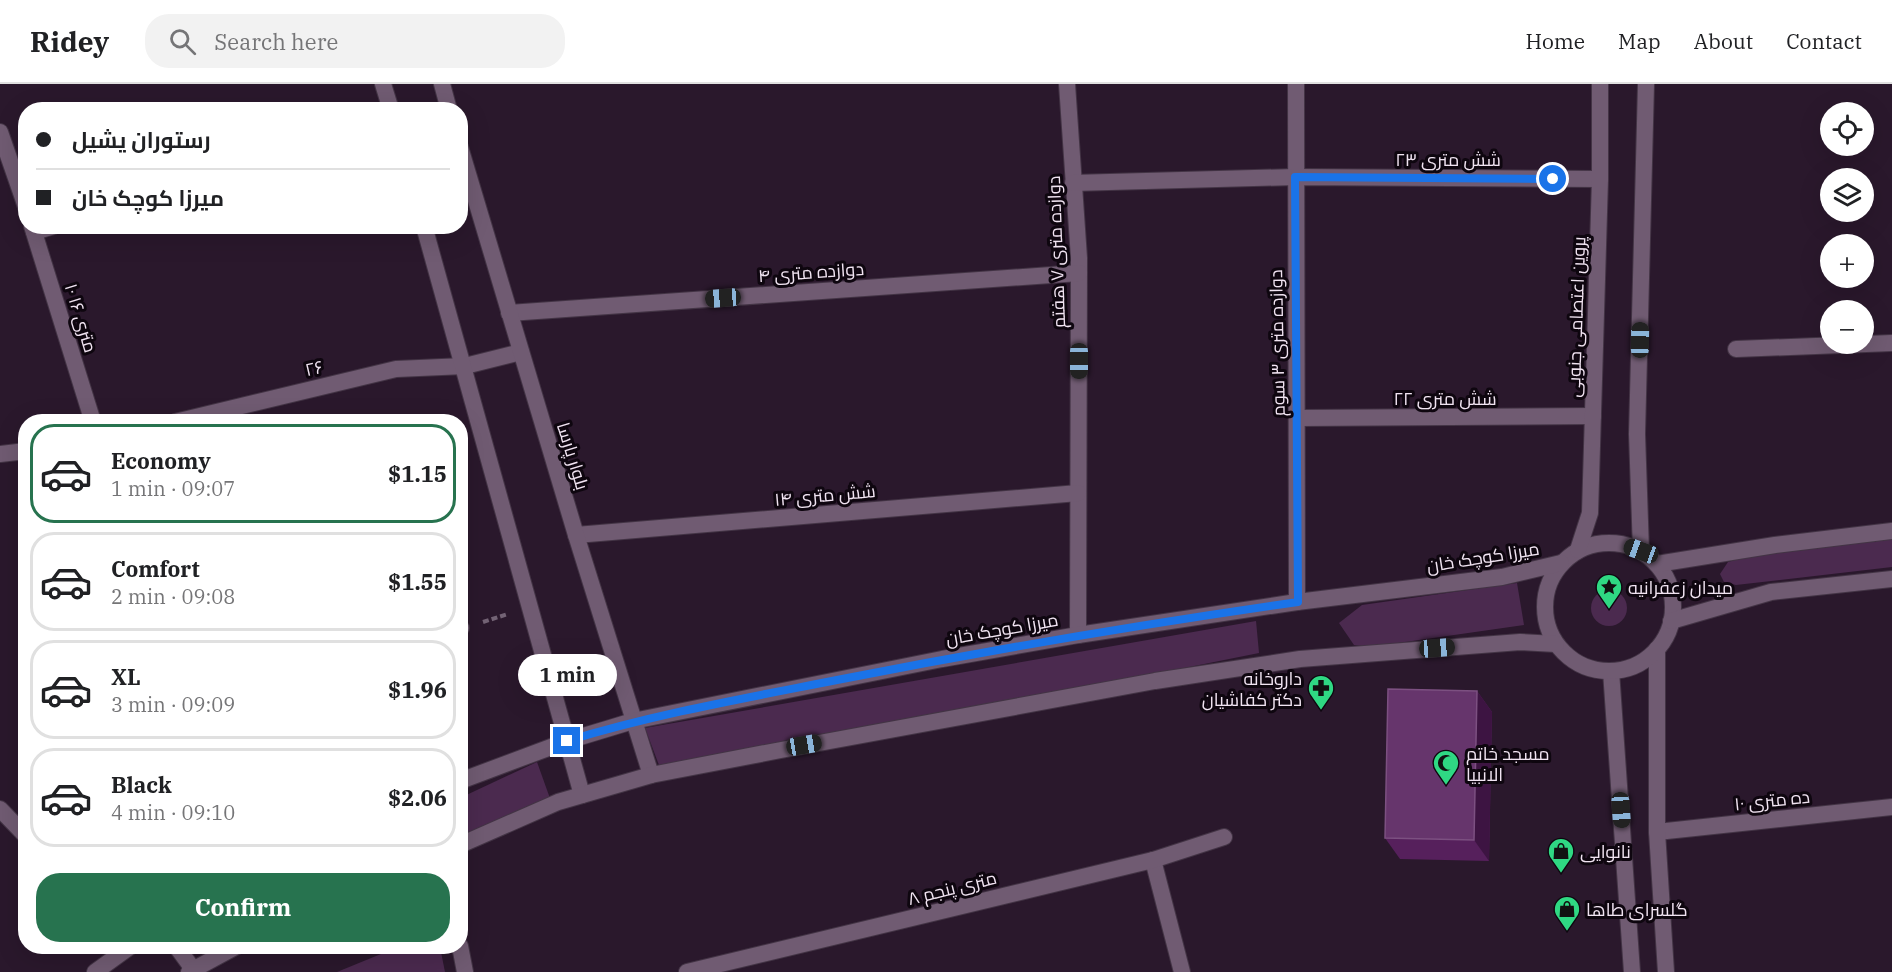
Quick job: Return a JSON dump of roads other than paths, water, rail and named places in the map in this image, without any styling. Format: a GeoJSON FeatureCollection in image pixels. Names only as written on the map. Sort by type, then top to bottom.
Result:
{"type":"FeatureCollection","features":[{"type":"Feature","properties":{"kind":"street"},"geometry":{"type":"LineString","coordinates":[[383,84],[389,102]]}},
{"type":"Feature","properties":{"kind":"street"},"geometry":{"type":"LineString","coordinates":[[442,84],[448,102]]}},
{"type":"Feature","properties":{"kind":"street","name":"دوازده متری ۷ هفتم"},"geometry":{"type":"LineString","coordinates":[[1067,84],[1079,273],[1078,635]]}},
{"type":"Feature","properties":{"kind":"street","name":"دوازده متری ۳ سوم"},"geometry":{"type":"LineString","coordinates":[[1296,84],[1298,602]]}},
{"type":"Feature","properties":{"kind":"street","name":"پروین اعتصامی جنوبی"},"geometry":{"type":"LineString","coordinates":[[1578,550],[1590,513],[1600,179],[1600,84]]}},
{"type":"Feature","properties":{"kind":"street"},"geometry":{"type":"LineString","coordinates":[[1641,551],[1637,434],[1646,84]]}},
{"type":"Feature","properties":{"kind":"street"},"geometry":{"type":"LineString","coordinates":[[0,132],[18,184]]}},
{"type":"Feature","properties":{"kind":"street","name":"بلوار پارسا"},"geometry":{"type":"LineString","coordinates":[[468,174],[576,535],[651,775]]}},
{"type":"Feature","properties":{"kind":"street","name":"شش متری ۲۳"},"geometry":{"type":"LineString","coordinates":[[1073,183],[1295,177],[1600,179]]}},
{"type":"Feature","properties":{"kind":"street","name":"۱۰ متری ۱۶"},"geometry":{"type":"LineString","coordinates":[[35,234],[91,414]]}},
{"type":"Feature","properties":{"kind":"street"},"geometry":{"type":"LineString","coordinates":[[426,234],[465,366],[582,795]]}},
{"type":"Feature","properties":{"kind":"street","name":"دوازده متری ۴"},"geometry":{"type":"LineString","coordinates":[[509,313],[1079,273]]}},
{"type":"Feature","properties":{"kind":"street"},"geometry":{"type":"LineString","coordinates":[[1736,349],[1892,343]]}},
{"type":"Feature","properties":{"kind":"street","name":"۲۶"},"geometry":{"type":"LineString","coordinates":[[208,414],[396,369],[465,366],[521,352]]}},
{"type":"Feature","properties":{"kind":"street","name":"شش متری ۲۲"},"geometry":{"type":"LineString","coordinates":[[1298,418],[1593,417]]}},
{"type":"Feature","properties":{"kind":"street"},"geometry":{"type":"LineString","coordinates":[[0,454],[18,452]]}},
{"type":"Feature","properties":{"kind":"street","name":"شش متری ۱۴"},"geometry":{"type":"LineString","coordinates":[[576,535],[1078,494]]}},
{"type":"Feature","properties":{"kind":"street"},"geometry":{"type":"LineString","coordinates":[[1657,564],[1775,545],[1892,531]]}},
{"type":"Feature","properties":{"kind":"street"},"geometry":{"type":"LineString","coordinates":[[1599,543],[1621,544],[1641,551],[1657,564],[1668,581],[1673,601],[1671,621],[1666,636],[1657,649],[1644,660],[1628,668],[1611,671],[1590,668],[1570,659],[1556,644],[1546,624],[1544,603],[1549,581],[1561,563],[1578,550],[1599,543]]}},
{"type":"Feature","properties":{"kind":"street","name":"میرزا کوچک خان"},"geometry":{"type":"LineString","coordinates":[[468,778],[567,741],[633,721],[1078,635],[1298,602],[1502,577],[1561,563]]}},
{"type":"Feature","properties":{"kind":"street"},"geometry":{"type":"LineString","coordinates":[[1671,621],[1772,592],[1892,579]]}},
{"type":"Feature","properties":{"kind":"street"},"geometry":{"type":"LineString","coordinates":[[468,841],[558,802],[651,775],[1155,681],[1300,659],[1520,642],[1556,644]]}},
{"type":"Feature","properties":{"kind":"street"},"geometry":{"type":"LineString","coordinates":[[1657,649],[1657,832],[1666,972]]}},
{"type":"Feature","properties":{"kind":"street"},"geometry":{"type":"LineString","coordinates":[[1611,671],[1632,972]]}},
{"type":"Feature","properties":{"kind":"street","name":"ده متری ۱۰"},"geometry":{"type":"LineString","coordinates":[[1657,832],[1892,807]]}},
{"type":"Feature","properties":{"kind":"street"},"geometry":{"type":"LineString","coordinates":[[2,815],[18,829]]}},
{"type":"Feature","properties":{"kind":"street","name":"۸ متری پنجم"},"geometry":{"type":"LineString","coordinates":[[687,972],[1153,860],[1224,837]]}},
{"type":"Feature","properties":{"kind":"street"},"geometry":{"type":"LineString","coordinates":[[1153,860],[1182,972]]}},
{"type":"Feature","properties":{"kind":"street"},"geometry":{"type":"LineString","coordinates":[[94,972],[120,954]]}},
{"type":"Feature","properties":{"kind":"street"},"geometry":{"type":"LineString","coordinates":[[181,954],[191,971],[222,954]]}},
{"type":"Feature","properties":{"kind":"street"},"geometry":{"type":"LineString","coordinates":[[462,954],[465,972]]}},
{"type":"Feature","properties":{"kind":"place","name":"میدان زعفرانیه"},"geometry":{"type":"Point","coordinates":[1609,610]}},
{"type":"Feature","properties":{"kind":"place","name":"داروخانه دکتر کفاشیان"},"geometry":{"type":"Point","coordinates":[1321,711]}},
{"type":"Feature","properties":{"kind":"place","name":"مسجد خاتم الانبیا"},"geometry":{"type":"Point","coordinates":[1446,786]}},
{"type":"Feature","properties":{"kind":"place","name":"نانوایی"},"geometry":{"type":"Point","coordinates":[1561,874]}},
{"type":"Feature","properties":{"kind":"place","name":"گلسرای طاها"},"geometry":{"type":"Point","coordinates":[1567,932]}}]}
